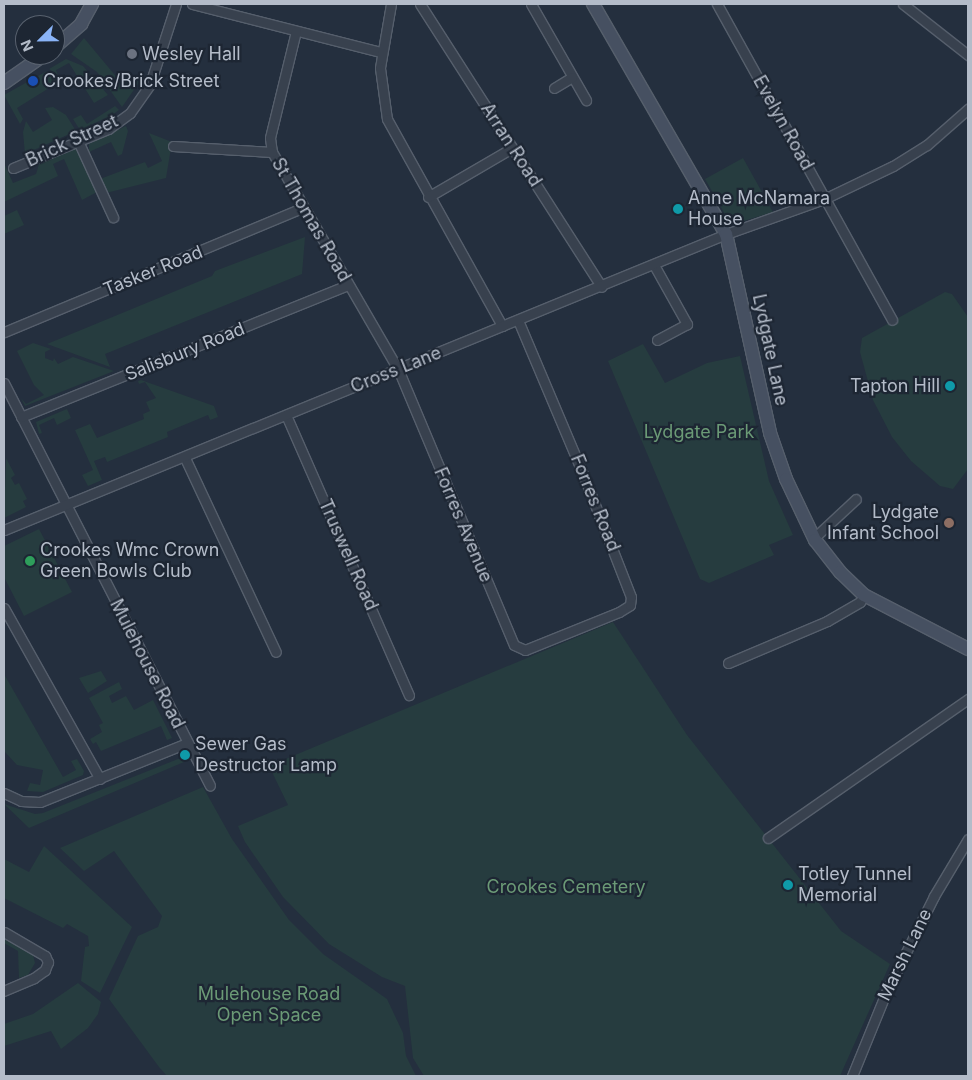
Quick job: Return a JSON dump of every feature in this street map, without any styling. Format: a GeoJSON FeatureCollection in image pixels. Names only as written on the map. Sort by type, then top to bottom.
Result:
{"type":"FeatureCollection","features":[{"type":"Feature","properties":{"kind":"street"},"geometry":{"type":"LineString","coordinates":[[65,38],[81,24],[92,4]]}},
{"type":"Feature","properties":{"kind":"street","name":"Brick Street"},"geometry":{"type":"LineString","coordinates":[[13,168],[118,123],[140,102],[153,78],[176,4]]}},
{"type":"Feature","properties":{"kind":"street"},"geometry":{"type":"LineString","coordinates":[[192,4],[381,52]]}},
{"type":"Feature","properties":{"kind":"street"},"geometry":{"type":"LineString","coordinates":[[391,4],[381,52],[380,78],[386,119],[502,326]]}},
{"type":"Feature","properties":{"kind":"street","name":"Arran Road"},"geometry":{"type":"LineString","coordinates":[[420,4],[602,287]]}},
{"type":"Feature","properties":{"kind":"street"},"geometry":{"type":"LineString","coordinates":[[531,4],[586,100]]}},
{"type":"Feature","properties":{"kind":"street","name":"Lydgate Lane"},"geometry":{"type":"LineString","coordinates":[[593,4],[726,234],[770,433],[786,479],[814,538],[834,565],[864,595],[968,649]]}},
{"type":"Feature","properties":{"kind":"street","name":"Evelyn Road"},"geometry":{"type":"LineString","coordinates":[[717,4],[892,320]]}},
{"type":"Feature","properties":{"kind":"street"},"geometry":{"type":"LineString","coordinates":[[903,4],[968,55]]}},
{"type":"Feature","properties":{"kind":"street","name":"St Thomas Road"},"geometry":{"type":"LineString","coordinates":[[296,30],[270,138],[272,152],[302,208],[398,369]]}},
{"type":"Feature","properties":{"kind":"street"},"geometry":{"type":"LineString","coordinates":[[4,83],[30,65]]}},
{"type":"Feature","properties":{"kind":"street"},"geometry":{"type":"LineString","coordinates":[[554,88],[572,77]]}},
{"type":"Feature","properties":{"kind":"street","name":"Cross Lane"},"geometry":{"type":"LineString","coordinates":[[4,530],[186,458],[726,234],[824,199],[893,166],[934,140],[968,109]]}},
{"type":"Feature","properties":{"kind":"street"},"geometry":{"type":"LineString","coordinates":[[78,141],[113,217]]}},
{"type":"Feature","properties":{"kind":"street"},"geometry":{"type":"LineString","coordinates":[[173,146],[272,152]]}},
{"type":"Feature","properties":{"kind":"street"},"geometry":{"type":"LineString","coordinates":[[428,197],[512,148]]}},
{"type":"Feature","properties":{"kind":"street","name":"Tasker Road"},"geometry":{"type":"LineString","coordinates":[[4,332],[302,208]]}},
{"type":"Feature","properties":{"kind":"street"},"geometry":{"type":"LineString","coordinates":[[654,265],[688,324],[657,340]]}},
{"type":"Feature","properties":{"kind":"street","name":"Salisbury Road"},"geometry":{"type":"LineString","coordinates":[[21,417],[348,284]]}},
{"type":"Feature","properties":{"kind":"street","name":"Forres Road"},"geometry":{"type":"LineString","coordinates":[[518,320],[583,474],[631,597],[630,605],[619,612],[549,641]]}},
{"type":"Feature","properties":{"kind":"street","name":"Forres Avenue"},"geometry":{"type":"LineString","coordinates":[[398,369],[514,645],[524,650],[549,641]]}},
{"type":"Feature","properties":{"kind":"street","name":"Mulehouse Road"},"geometry":{"type":"LineString","coordinates":[[4,383],[210,785]]}},
{"type":"Feature","properties":{"kind":"street","name":"Truswell Road"},"geometry":{"type":"LineString","coordinates":[[286,415],[409,695]]}},
{"type":"Feature","properties":{"kind":"street"},"geometry":{"type":"LineString","coordinates":[[186,458],[276,652]]}},
{"type":"Feature","properties":{"kind":"street"},"geometry":{"type":"LineString","coordinates":[[814,538],[856,499]]}},
{"type":"Feature","properties":{"kind":"street"},"geometry":{"type":"LineString","coordinates":[[728,663],[827,621],[860,602],[864,595]]}},
{"type":"Feature","properties":{"kind":"street"},"geometry":{"type":"LineString","coordinates":[[4,608],[100,778]]}},
{"type":"Feature","properties":{"kind":"street"},"geometry":{"type":"LineString","coordinates":[[768,838],[968,698]]}},
{"type":"Feature","properties":{"kind":"street"},"geometry":{"type":"LineString","coordinates":[[4,793],[21,802],[36,803],[187,743]]}},
{"type":"Feature","properties":{"kind":"street","name":"Marsh Lane"},"geometry":{"type":"LineString","coordinates":[[852,1076],[888,988],[934,896],[968,838]]}},
{"type":"Feature","properties":{"kind":"street"},"geometry":{"type":"LineString","coordinates":[[4,932],[45,956],[48,962],[45,970],[34,978],[4,991]]}},
{"type":"Feature","properties":{"kind":"green space"},"geometry":{"type":"Polygon","coordinates":[[[84,38],[119,80],[140,81],[122,107],[97,72],[71,54],[84,38]]]}},
{"type":"Feature","properties":{"kind":"green space"},"geometry":{"type":"Polygon","coordinates":[[[65,60],[83,66],[108,95],[94,103],[69,63],[56,70],[58,75],[49,69],[56,65],[65,65],[65,60]]]}},
{"type":"Feature","properties":{"kind":"green space"},"geometry":{"type":"Polygon","coordinates":[[[47,71],[62,80],[17,108],[23,119],[20,124],[4,95],[47,71]]]}},
{"type":"Feature","properties":{"kind":"green space"},"geometry":{"type":"Polygon","coordinates":[[[115,106],[119,110],[112,115],[80,130],[73,119],[81,115],[87,124],[115,106]]]}},
{"type":"Feature","properties":{"kind":"green space"},"geometry":{"type":"Polygon","coordinates":[[[53,107],[66,115],[76,131],[25,154],[23,132],[26,121],[33,132],[52,120],[45,108],[53,107]]]}},
{"type":"Feature","properties":{"kind":"green space"},"geometry":{"type":"Polygon","coordinates":[[[126,126],[128,131],[122,154],[118,156],[111,142],[89,152],[89,144],[126,126]]]}},
{"type":"Feature","properties":{"kind":"green space"},"geometry":{"type":"Polygon","coordinates":[[[149,133],[172,142],[166,178],[106,193],[100,179],[145,162],[148,168],[162,161],[149,133]]]}},
{"type":"Feature","properties":{"kind":"green space"},"geometry":{"type":"Polygon","coordinates":[[[77,148],[97,192],[82,200],[64,159],[53,164],[58,176],[4,202],[4,163],[13,183],[36,174],[39,164],[77,148]]]}},
{"type":"Feature","properties":{"kind":"green space"},"geometry":{"type":"Polygon","coordinates":[[[743,158],[773,212],[734,224],[730,223],[705,179],[743,158]]]}},
{"type":"Feature","properties":{"kind":"green space"},"geometry":{"type":"Polygon","coordinates":[[[17,210],[24,225],[4,234],[4,216],[17,210]]]}},
{"type":"Feature","properties":{"kind":"green space"},"geometry":{"type":"Polygon","coordinates":[[[305,237],[302,274],[105,354],[110,367],[47,344],[212,276],[215,271],[305,237]]]}},
{"type":"Feature","properties":{"kind":"green space"},"geometry":{"type":"Polygon","coordinates":[[[945,292],[952,294],[968,317],[968,469],[953,489],[940,486],[911,461],[892,437],[873,400],[860,352],[862,338],[945,292]]]}},
{"type":"Feature","properties":{"kind":"green space"},"geometry":{"type":"Polygon","coordinates":[[[33,343],[51,349],[45,352],[45,358],[53,361],[54,358],[58,364],[73,357],[114,371],[25,406],[21,398],[26,404],[44,395],[34,385],[17,351],[33,343]]]}},
{"type":"Feature","properties":{"kind":"green space","name":"Lydgate Park"},"geometry":{"type":"Polygon","coordinates":[[[643,344],[665,383],[707,363],[740,356],[769,481],[793,535],[769,545],[774,555],[709,583],[700,579],[608,361],[643,344]]]}},
{"type":"Feature","properties":{"kind":"green space"},"geometry":{"type":"Polygon","coordinates":[[[141,380],[214,406],[218,417],[210,420],[208,415],[167,432],[168,437],[107,462],[105,457],[94,461],[102,480],[88,486],[82,475],[93,470],[75,430],[90,424],[97,438],[144,419],[143,414],[150,411],[146,402],[156,398],[145,382],[139,384],[138,381],[141,380]]]}},
{"type":"Feature","properties":{"kind":"green space"},"geometry":{"type":"Polygon","coordinates":[[[67,409],[71,418],[57,425],[54,418],[39,425],[42,433],[39,434],[36,422],[67,409]]]}},
{"type":"Feature","properties":{"kind":"green space"},"geometry":{"type":"Polygon","coordinates":[[[6,458],[15,475],[11,478],[15,485],[19,483],[27,499],[23,501],[26,507],[4,518],[6,458]]]}},
{"type":"Feature","properties":{"kind":"green space","name":"Crookes Wmc Crown Green Bowls Club"},"geometry":{"type":"Polygon","coordinates":[[[39,529],[72,592],[24,616],[4,577],[4,546],[39,529]]]}},
{"type":"Feature","properties":{"kind":"green space","name":"Crookes Cemetery"},"geometry":{"type":"Polygon","coordinates":[[[613,622],[687,735],[841,931],[890,964],[840,1076],[424,1076],[413,1058],[405,986],[382,977],[329,944],[283,897],[245,842],[238,826],[288,805],[269,766],[613,622]]]}},
{"type":"Feature","properties":{"kind":"green space"},"geometry":{"type":"Polygon","coordinates":[[[101,671],[107,681],[88,693],[79,678],[101,671]]]}},
{"type":"Feature","properties":{"kind":"green space"},"geometry":{"type":"Polygon","coordinates":[[[4,674],[63,777],[76,770],[71,761],[77,759],[84,771],[83,775],[43,792],[27,791],[30,783],[40,785],[43,770],[17,765],[4,751],[4,674]]]}},
{"type":"Feature","properties":{"kind":"green space"},"geometry":{"type":"Polygon","coordinates":[[[119,682],[122,689],[109,696],[112,703],[126,696],[134,710],[153,700],[172,738],[167,740],[161,726],[101,751],[96,742],[93,744],[90,739],[102,732],[99,725],[103,723],[89,698],[119,682]]]}},
{"type":"Feature","properties":{"kind":"green space"},"geometry":{"type":"Polygon","coordinates":[[[183,757],[184,762],[29,828],[4,804],[35,814],[43,813],[183,757]]]}},
{"type":"Feature","properties":{"kind":"green space","name":"Mulehouse Road Open Space"},"geometry":{"type":"Polygon","coordinates":[[[203,787],[232,839],[289,920],[323,954],[387,999],[403,1033],[406,1056],[416,1076],[167,1076],[159,1067],[109,999],[138,936],[158,927],[162,916],[114,851],[84,871],[60,848],[203,787]]]}},
{"type":"Feature","properties":{"kind":"green space"},"geometry":{"type":"Polygon","coordinates":[[[44,846],[132,927],[100,993],[81,981],[85,947],[89,946],[88,936],[67,924],[63,928],[4,898],[4,859],[29,872],[44,846]]]}},
{"type":"Feature","properties":{"kind":"green space"},"geometry":{"type":"Polygon","coordinates":[[[4,939],[33,955],[35,963],[28,975],[19,978],[18,951],[4,943],[4,939]]]}},
{"type":"Feature","properties":{"kind":"green space"},"geometry":{"type":"Polygon","coordinates":[[[78,983],[101,1002],[98,1014],[88,1028],[61,1049],[51,1031],[4,1046],[4,1024],[33,1014],[78,983]]]}},
{"type":"Feature","properties":{"kind":"place","name":"Wesley Hall"},"geometry":{"type":"Point","coordinates":[132,54]}},
{"type":"Feature","properties":{"kind":"place","name":"Crookes/Brick Street"},"geometry":{"type":"Point","coordinates":[33,81]}},
{"type":"Feature","properties":{"kind":"place","name":"Anne McNamara House"},"geometry":{"type":"Point","coordinates":[678,209]}},
{"type":"Feature","properties":{"kind":"place","name":"Tapton Hill"},"geometry":{"type":"Point","coordinates":[950,386]}},
{"type":"Feature","properties":{"kind":"place","name":"Lydgate Infant School"},"geometry":{"type":"Point","coordinates":[949,523]}},
{"type":"Feature","properties":{"kind":"place","name":"Crookes Wmc Crown Green Bowls Club"},"geometry":{"type":"Point","coordinates":[30,561]}},
{"type":"Feature","properties":{"kind":"place","name":"Sewer Gas Destructor Lamp"},"geometry":{"type":"Point","coordinates":[185,755]}},
{"type":"Feature","properties":{"kind":"place","name":"Totley Tunnel Memorial"},"geometry":{"type":"Point","coordinates":[788,885]}}]}
